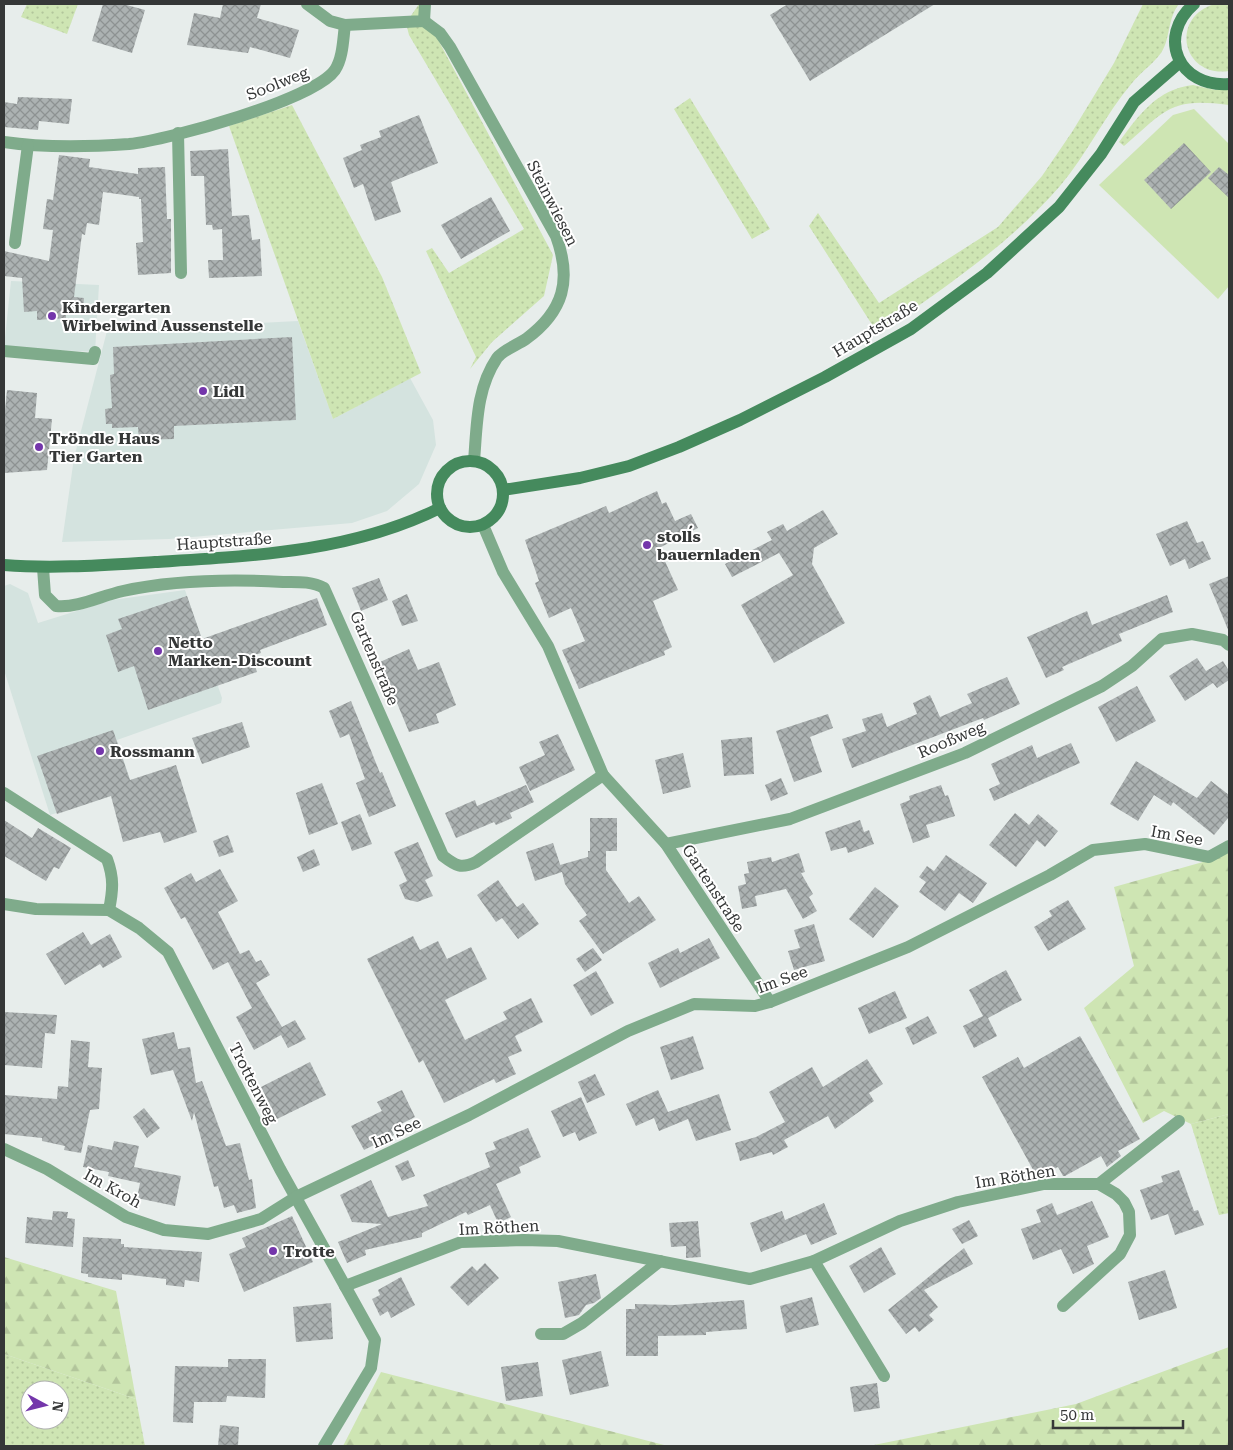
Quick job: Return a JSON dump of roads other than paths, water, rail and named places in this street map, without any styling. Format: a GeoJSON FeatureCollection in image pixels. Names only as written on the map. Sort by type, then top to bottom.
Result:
{"type":"FeatureCollection","features":[{"type":"Feature","properties":{"kind":"main road"},"geometry":{"type":"LineString","coordinates":[[1194,4],[1184,13],[1177,30],[1176,50],[1180,62],[1190,74],[1202,82],[1216,85],[1229,84]]}},
{"type":"Feature","properties":{"kind":"main road","name":"Hauptstraße"},"geometry":{"type":"LineString","coordinates":[[503,490],[580,478],[629,466],[679,448],[817,381],[911,329],[987,273],[1018,247],[1059,207],[1101,154],[1134,102],[1180,62]]}},
{"type":"Feature","properties":{"kind":"main road"},"geometry":{"type":"LineString","coordinates":[[463,462],[474,462],[490,468],[500,481],[503,490],[503,501],[499,511],[483,525],[474,527],[456,524],[440,508],[438,491],[446,472],[463,462]]}},
{"type":"Feature","properties":{"kind":"main road","name":"Hauptstraße"},"geometry":{"type":"LineString","coordinates":[[4,566],[43,568],[259,556],[310,548],[399,527],[440,508]]}},
{"type":"Feature","properties":{"kind":"street"},"geometry":{"type":"LineString","coordinates":[[307,4],[330,21],[345,25],[424,20],[425,4]]}},
{"type":"Feature","properties":{"kind":"street","name":"Steinwiesen"},"geometry":{"type":"LineString","coordinates":[[424,20],[440,33],[450,47],[556,236],[564,257],[562,296],[553,313],[525,340],[499,356],[485,379],[480,394],[474,462]]}},
{"type":"Feature","properties":{"kind":"street","name":"Soolweg"},"geometry":{"type":"LineString","coordinates":[[4,142],[57,147],[131,144],[209,126],[292,97],[326,80],[336,69],[342,49],[345,25]]}},
{"type":"Feature","properties":{"kind":"street"},"geometry":{"type":"LineString","coordinates":[[178,133],[181,273]]}},
{"type":"Feature","properties":{"kind":"street"},"geometry":{"type":"LineString","coordinates":[[15,243],[28,145]]}},
{"type":"Feature","properties":{"kind":"street"},"geometry":{"type":"LineString","coordinates":[[4,351],[93,360],[95,352]]}},
{"type":"Feature","properties":{"kind":"street","name":"Gartenstraße"},"geometry":{"type":"LineString","coordinates":[[483,525],[503,572],[548,646],[603,775],[666,844],[770,1002]]}},
{"type":"Feature","properties":{"kind":"street","name":"Gartenstraße"},"geometry":{"type":"LineString","coordinates":[[43,568],[45,594],[56,606],[63,607],[71,607],[123,591],[200,582],[248,580],[310,583],[324,588],[443,856],[456,866],[466,867],[476,862],[603,775]]}},
{"type":"Feature","properties":{"kind":"street","name":"Rooßweg"},"geometry":{"type":"LineString","coordinates":[[666,844],[790,819],[965,753],[1102,686],[1132,666],[1162,639],[1192,634],[1223,640],[1229,645]]}},
{"type":"Feature","properties":{"kind":"street"},"geometry":{"type":"LineString","coordinates":[[4,794],[107,859],[113,874],[113,890],[108,910],[36,909],[4,904]]}},
{"type":"Feature","properties":{"kind":"street","name":"Im See"},"geometry":{"type":"LineString","coordinates":[[296,1197],[469,1115],[628,1031],[694,1004],[755,1006],[770,1002],[908,947],[1050,875],[1093,850],[1145,844],[1209,857],[1229,846]]}},
{"type":"Feature","properties":{"kind":"street","name":"Trottenweg"},"geometry":{"type":"LineString","coordinates":[[108,910],[140,928],[168,952],[296,1197],[375,1340],[371,1368],[324,1446]]}},
{"type":"Feature","properties":{"kind":"street"},"geometry":{"type":"LineString","coordinates":[[1063,1306],[1120,1254],[1130,1235],[1129,1212],[1124,1202],[1116,1194],[1099,1184],[1179,1121]]}},
{"type":"Feature","properties":{"kind":"street","name":"Im Kroh"},"geometry":{"type":"LineString","coordinates":[[4,1149],[47,1169],[126,1217],[164,1230],[208,1234],[261,1219],[296,1197]]}},
{"type":"Feature","properties":{"kind":"street","name":"Im Röthen"},"geometry":{"type":"LineString","coordinates":[[345,1286],[462,1242],[558,1241],[750,1279],[814,1261],[900,1221],[958,1202],[1044,1184],[1099,1184]]}},
{"type":"Feature","properties":{"kind":"street"},"geometry":{"type":"LineString","coordinates":[[541,1334],[563,1334],[582,1323],[660,1261]]}},
{"type":"Feature","properties":{"kind":"street"},"geometry":{"type":"LineString","coordinates":[[814,1261],[884,1376]]}},
{"type":"Feature","properties":{"kind":"place","name":"Kindergarten Wirbelwind Aussenstelle"},"geometry":{"type":"Point","coordinates":[52,316]}},
{"type":"Feature","properties":{"kind":"place","name":"Lidl"},"geometry":{"type":"Point","coordinates":[203,391]}},
{"type":"Feature","properties":{"kind":"place","name":"Tröndle Haus Tier Garten"},"geometry":{"type":"Point","coordinates":[39,447]}},
{"type":"Feature","properties":{"kind":"place","name":"stoll´s bauernladen"},"geometry":{"type":"Point","coordinates":[647,545]}},
{"type":"Feature","properties":{"kind":"place","name":"Netto Marken-Discount"},"geometry":{"type":"Point","coordinates":[158,651]}},
{"type":"Feature","properties":{"kind":"place","name":"Rossmann"},"geometry":{"type":"Point","coordinates":[100,751]}},
{"type":"Feature","properties":{"kind":"place","name":"Trotte"},"geometry":{"type":"Point","coordinates":[273,1251]}}]}
